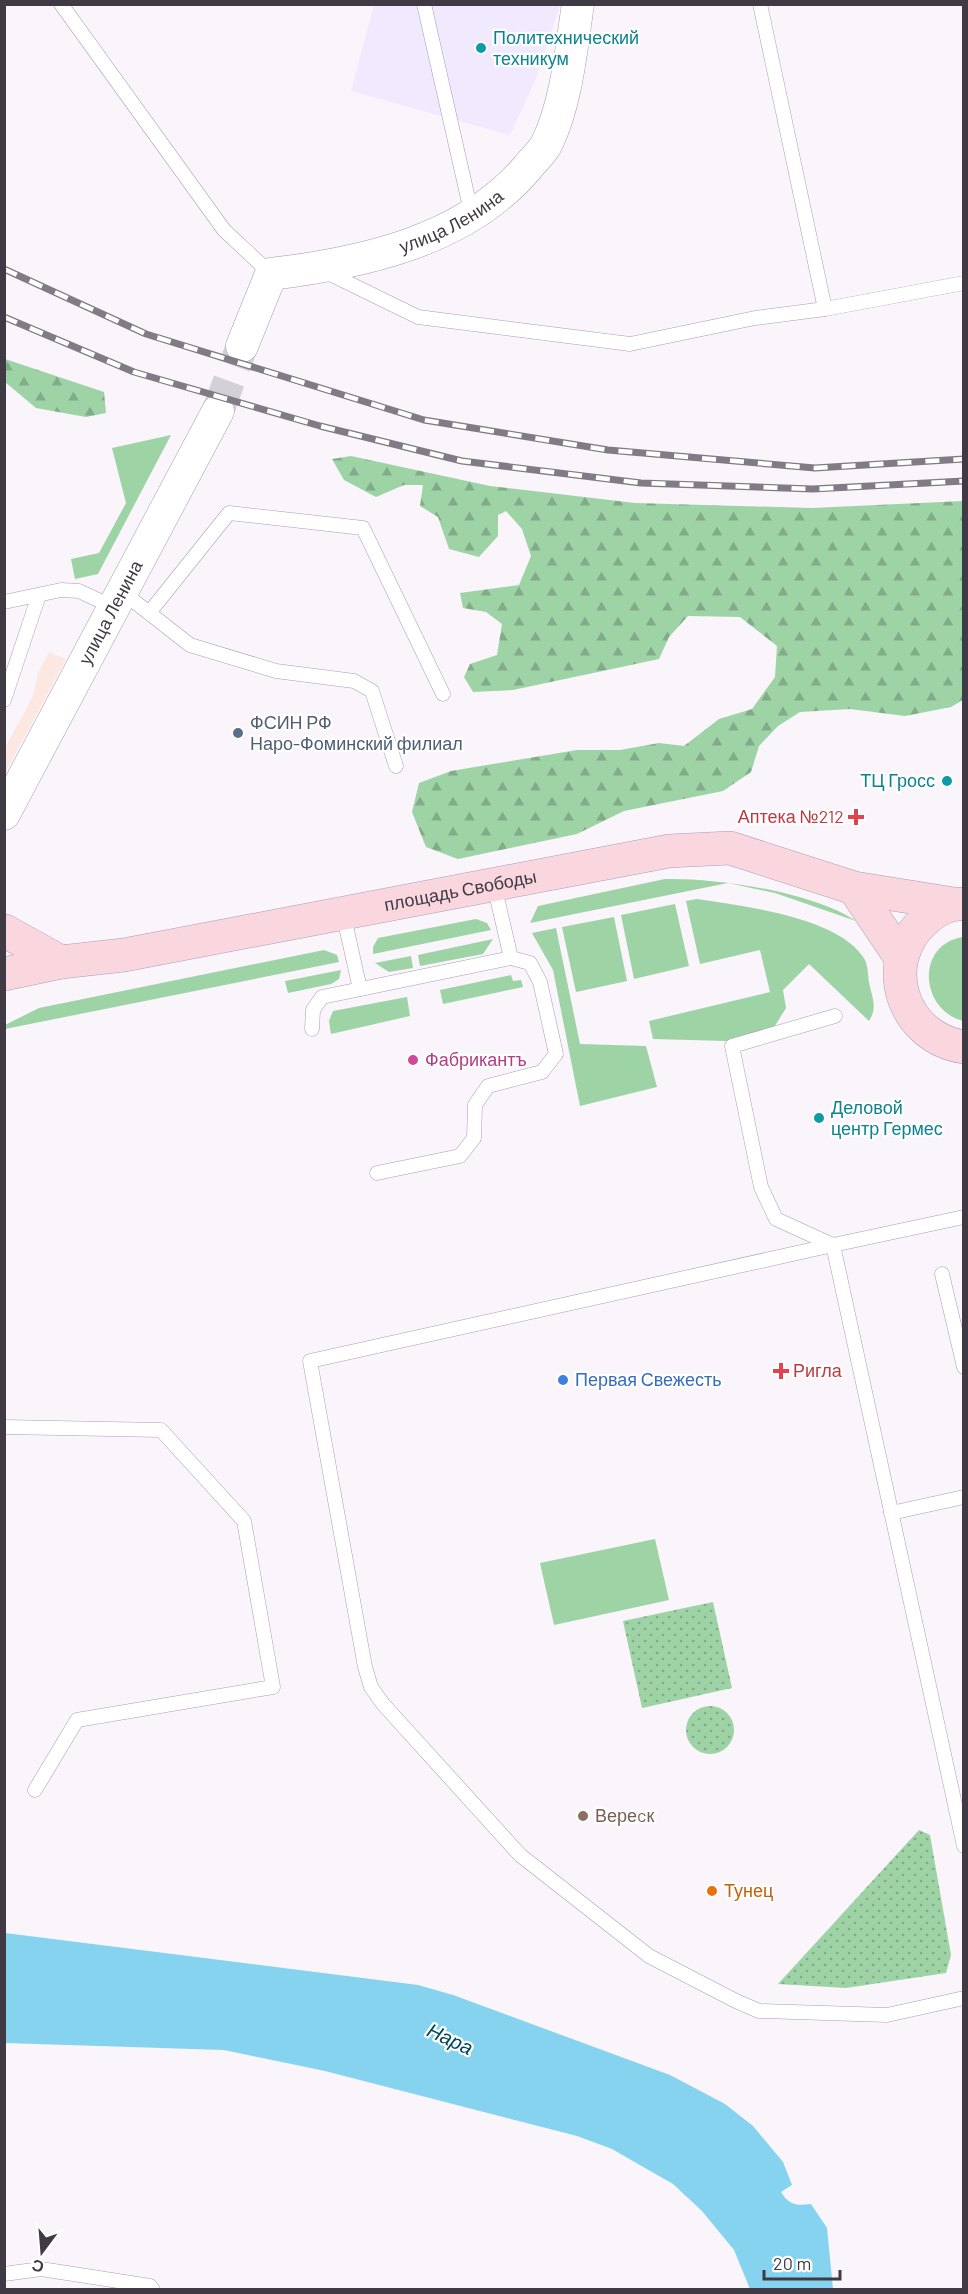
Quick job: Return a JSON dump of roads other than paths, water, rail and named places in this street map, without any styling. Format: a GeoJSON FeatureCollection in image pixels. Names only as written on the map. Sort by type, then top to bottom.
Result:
{"type":"FeatureCollection","features":[{"type":"Feature","properties":{"kind":"main road","name":"площадь Свободы"},"geometry":{"type":"LineString","coordinates":[[4,974],[61,962],[124,955],[669,851],[730,848],[777,861],[854,888],[958,904]]}},
{"type":"Feature","properties":{"kind":"main road"},"geometry":{"type":"LineString","coordinates":[[854,888],[901,958]]}},
{"type":"Feature","properties":{"kind":"main road"},"geometry":{"type":"LineString","coordinates":[[958,904],[932,913],[914,930],[901,958],[901,991],[905,1007],[915,1020],[940,1040],[963,1047]]}},
{"type":"Feature","properties":{"kind":"main road"},"geometry":{"type":"LineString","coordinates":[[5,933],[61,962]]}},
{"type":"Feature","properties":{"kind":"street","name":"улица Ленина"},"geometry":{"type":"LineString","coordinates":[[271,274],[318,268],[399,249],[472,216],[509,188],[547,144],[566,81],[579,4]]}},
{"type":"Feature","properties":{"kind":"street"},"geometry":{"type":"LineString","coordinates":[[242,346],[271,274]]}},
{"type":"Feature","properties":{"kind":"street","name":"улица Ленина"},"geometry":{"type":"LineString","coordinates":[[4,814],[218,411]]}},
{"type":"Feature","properties":{"kind":"lane"},"geometry":{"type":"LineString","coordinates":[[61,4],[224,230],[271,274]]}},
{"type":"Feature","properties":{"kind":"lane"},"geometry":{"type":"LineString","coordinates":[[424,4],[472,216]]}},
{"type":"Feature","properties":{"kind":"lane"},"geometry":{"type":"LineString","coordinates":[[760,4],[825,309]]}},
{"type":"Feature","properties":{"kind":"lane"},"geometry":{"type":"LineString","coordinates":[[318,268],[418,317],[630,344],[755,318],[825,309],[963,283]]}},
{"type":"Feature","properties":{"kind":"lane"},"geometry":{"type":"LineString","coordinates":[[149,613],[229,513],[363,528],[443,694]]}},
{"type":"Feature","properties":{"kind":"lane"},"geometry":{"type":"LineString","coordinates":[[4,602],[61,590],[117,599],[149,613],[190,645],[276,671],[354,681],[372,691],[396,766]]}},
{"type":"Feature","properties":{"kind":"lane"},"geometry":{"type":"LineString","coordinates":[[5,699],[39,595]]}},
{"type":"Feature","properties":{"kind":"lane"},"geometry":{"type":"LineString","coordinates":[[494,884],[511,958]]}},
{"type":"Feature","properties":{"kind":"lane"},"geometry":{"type":"LineString","coordinates":[[343,913],[360,989]]}},
{"type":"Feature","properties":{"kind":"lane"},"geometry":{"type":"LineString","coordinates":[[312,1029],[313,1010],[322,997],[360,989],[511,958],[530,963],[540,982],[556,1054],[542,1072],[488,1086],[475,1105],[474,1138],[460,1156],[377,1173]]}},
{"type":"Feature","properties":{"kind":"lane"},"geometry":{"type":"LineString","coordinates":[[833,1245],[776,1219],[761,1187],[732,1046],[835,1016]]}},
{"type":"Feature","properties":{"kind":"lane"},"geometry":{"type":"LineString","coordinates":[[963,1217],[309,1361],[363,1656],[371,1688],[520,1855],[649,1956],[759,2011],[887,2015],[963,1998]]}},
{"type":"Feature","properties":{"kind":"lane"},"geometry":{"type":"LineString","coordinates":[[833,1245],[963,1846]]}},
{"type":"Feature","properties":{"kind":"lane"},"geometry":{"type":"LineString","coordinates":[[942,1275],[963,1367]]}},
{"type":"Feature","properties":{"kind":"lane"},"geometry":{"type":"LineString","coordinates":[[4,1427],[161,1430],[244,1521],[273,1687],[77,1720],[35,1790]]}},
{"type":"Feature","properties":{"kind":"lane"},"geometry":{"type":"LineString","coordinates":[[891,1513],[963,1497]]}},
{"type":"Feature","properties":{"kind":"lane"},"geometry":{"type":"LineString","coordinates":[[4,2274],[41,2269],[150,2286],[153,2289]]}},
{"type":"Feature","properties":{"kind":"water","name":"Нара"},"geometry":{"type":"Polygon","coordinates":[[[5,1933],[418,1985],[453,1995],[670,2075],[725,2104],[753,2126],[783,2162],[792,2185],[781,2192],[793,2204],[811,2204],[827,2228],[833,2289],[750,2289],[734,2250],[702,2211],[673,2184],[612,2149],[577,2136],[325,2071],[224,2050],[5,2043],[5,1933]]]}},
{"type":"Feature","properties":{"kind":"tunnel"},"geometry":{"type":"LineString","coordinates":[[218,411],[242,346]]}},
{"type":"Feature","properties":{"kind":"railway"},"geometry":{"type":"LineString","coordinates":[[4,269],[146,334],[424,420],[608,450],[815,468],[964,459]]}},
{"type":"Feature","properties":{"kind":"railway"},"geometry":{"type":"LineString","coordinates":[[4,317],[134,372],[320,426],[462,461],[641,483],[813,489],[964,481]]}},
{"type":"Feature","properties":{"kind":"place","name":"Политехнический техникум"},"geometry":{"type":"Point","coordinates":[481,48]}},
{"type":"Feature","properties":{"kind":"place","name":"ФСИН РФ Наро-Фоминский филиал"},"geometry":{"type":"Point","coordinates":[238,733]}},
{"type":"Feature","properties":{"kind":"place","name":"ТЦ Гросс"},"geometry":{"type":"Point","coordinates":[947,781]}},
{"type":"Feature","properties":{"kind":"place","name":"Аптека №212"},"geometry":{"type":"Point","coordinates":[856,817]}},
{"type":"Feature","properties":{"kind":"place","name":"Фабрикантъ"},"geometry":{"type":"Point","coordinates":[413,1060]}},
{"type":"Feature","properties":{"kind":"place","name":"Деловой центр Гермес"},"geometry":{"type":"Point","coordinates":[819,1118]}},
{"type":"Feature","properties":{"kind":"place","name":"Ригла"},"geometry":{"type":"Point","coordinates":[781,1371]}},
{"type":"Feature","properties":{"kind":"place","name":"Первая Свежесть"},"geometry":{"type":"Point","coordinates":[563,1380]}},
{"type":"Feature","properties":{"kind":"place","name":"Вереcк"},"geometry":{"type":"Point","coordinates":[583,1816]}},
{"type":"Feature","properties":{"kind":"place","name":"Тунец"},"geometry":{"type":"Point","coordinates":[712,1891]}}]}
